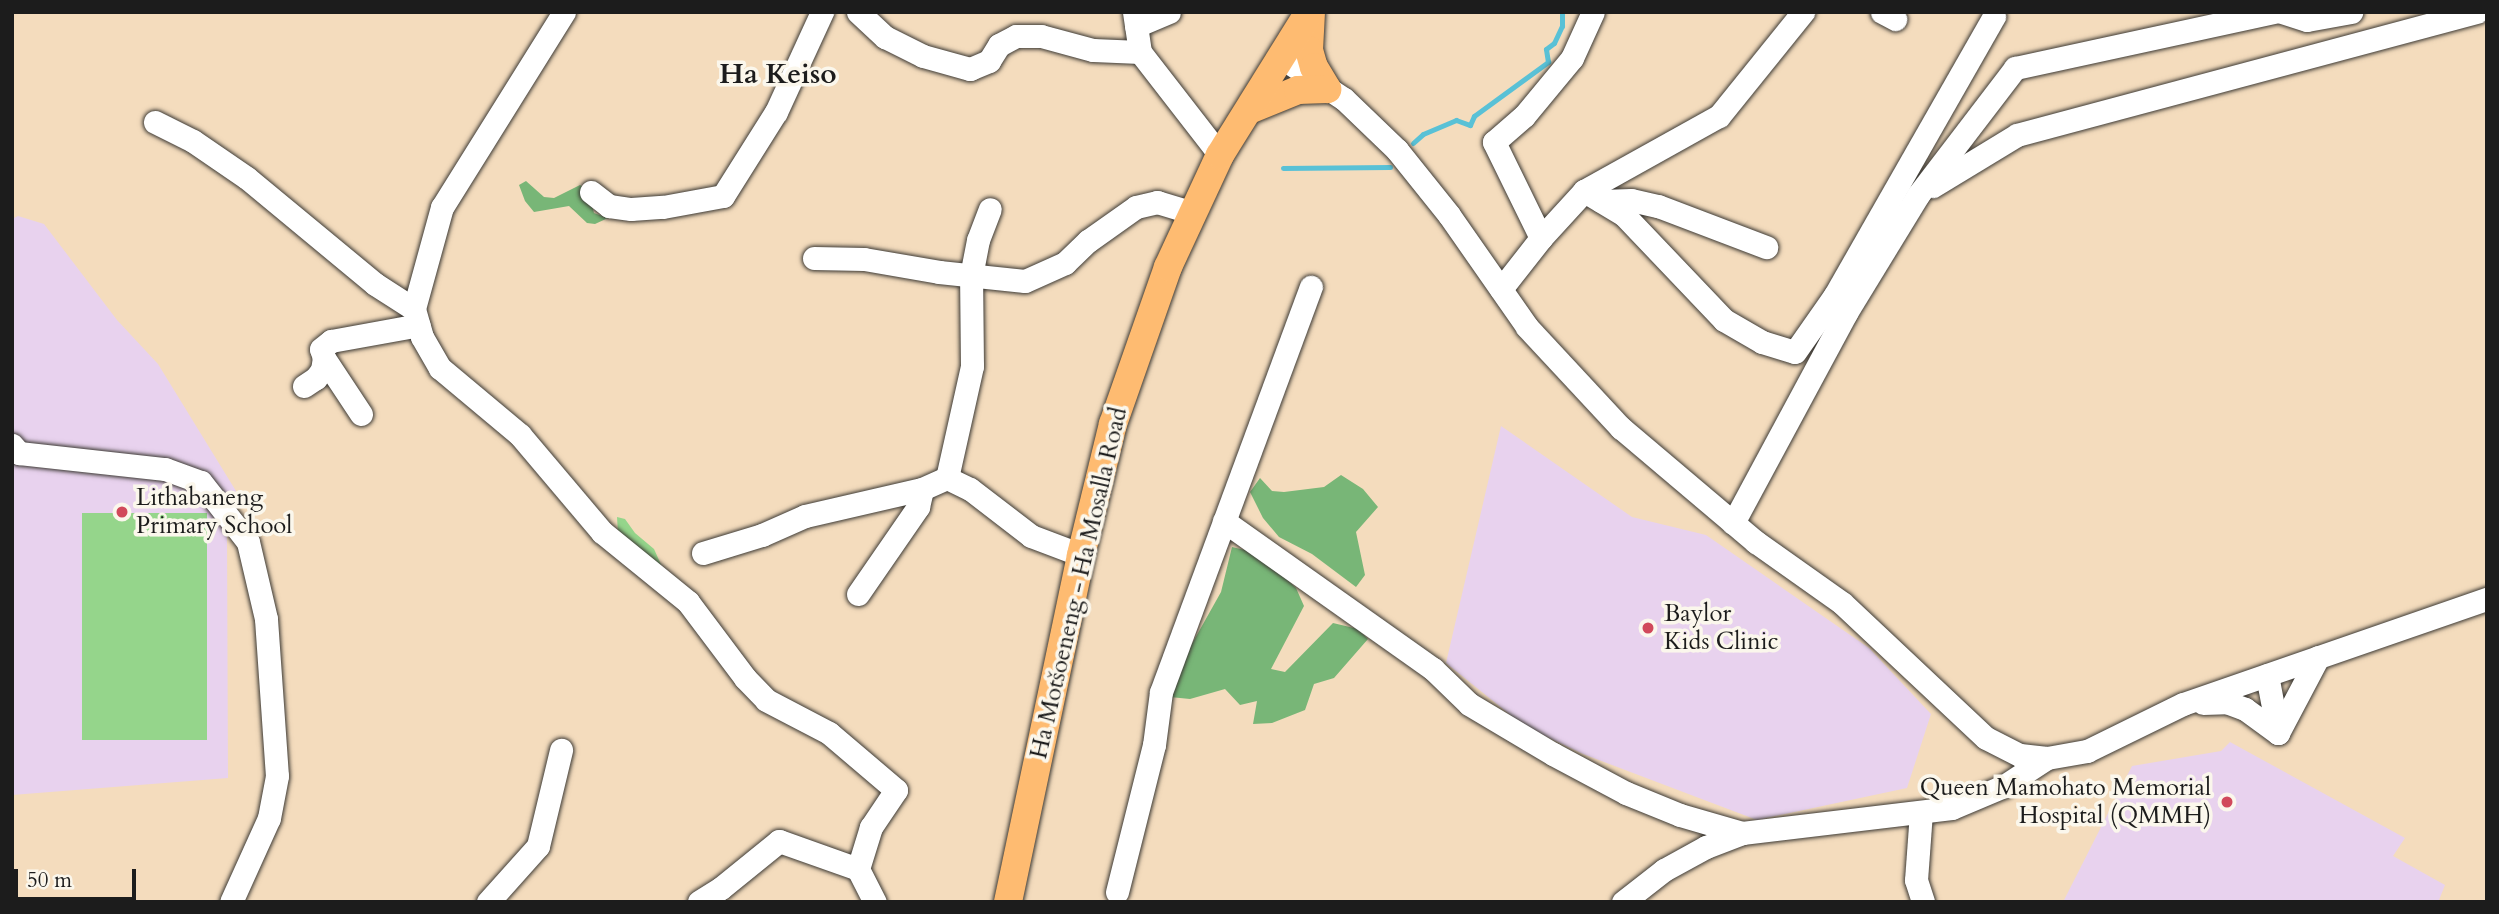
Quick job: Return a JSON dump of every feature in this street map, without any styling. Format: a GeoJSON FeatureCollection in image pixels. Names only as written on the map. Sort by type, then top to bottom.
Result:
{"type":"FeatureCollection","features":[{"type":"Feature","properties":{"kind":"main road","name":"Ha Motšoeneng - Ha Mosalla Road"},"geometry":{"type":"LineString","coordinates":[[1008,902],[1081,555],[1113,424],[1168,267],[1220,156],[1310,12]]}},
{"type":"Feature","properties":{"kind":"main road"},"geometry":{"type":"LineString","coordinates":[[1249,110],[1298,90],[1327,89],[1314,67],[1309,50],[1310,12]]}},
{"type":"Feature","properties":{"kind":"street"},"geometry":{"type":"LineString","coordinates":[[564,12],[442,207],[417,317],[422,337],[440,368],[520,435],[602,532],[688,602],[745,678],[766,700],[829,733],[896,790],[872,827],[858,869]]}},
{"type":"Feature","properties":{"kind":"street"},"geometry":{"type":"LineString","coordinates":[[591,192],[609,206],[631,209],[663,207],[723,196],[776,112],[822,12]]}},
{"type":"Feature","properties":{"kind":"street"},"geometry":{"type":"LineString","coordinates":[[858,12],[885,37],[923,56],[970,68],[989,61],[999,45],[1016,36],[1041,36],[1093,50],[1140,52]]}},
{"type":"Feature","properties":{"kind":"street"},"geometry":{"type":"LineString","coordinates":[[1170,12],[1135,19],[1140,52],[1220,156]]}},
{"type":"Feature","properties":{"kind":"street"},"geometry":{"type":"LineString","coordinates":[[1541,238],[1494,142],[1524,117],[1572,58],[1593,12]]}},
{"type":"Feature","properties":{"kind":"street"},"geometry":{"type":"LineString","coordinates":[[1501,289],[1541,238],[1592,196],[1719,116],[1803,12]]}},
{"type":"Feature","properties":{"kind":"street"},"geometry":{"type":"LineString","coordinates":[[1733,523],[1846,313],[1918,195],[2015,68],[2274,12]]}},
{"type":"Feature","properties":{"kind":"street"},"geometry":{"type":"LineString","coordinates":[[2282,12],[2306,20],[2351,12]]}},
{"type":"Feature","properties":{"kind":"street"},"geometry":{"type":"LineString","coordinates":[[1918,195],[2017,135],[2477,12]]}},
{"type":"Feature","properties":{"kind":"street"},"geometry":{"type":"LineString","coordinates":[[1592,196],[1624,215],[1724,320],[1762,342],[1795,352],[1835,295],[1994,16]]}},
{"type":"Feature","properties":{"kind":"street"},"geometry":{"type":"LineString","coordinates":[[1282,58],[1343,99],[1397,150],[1449,215],[1527,327],[1620,428],[1733,523],[1842,603],[1986,738],[2020,755],[2048,758],[2087,751],[2183,704],[2487,599]]}},
{"type":"Feature","properties":{"kind":"street"},"geometry":{"type":"LineString","coordinates":[[155,122],[193,141],[247,178],[417,317]]}},
{"type":"Feature","properties":{"kind":"street"},"geometry":{"type":"LineString","coordinates":[[1592,196],[1658,206],[1766,247]]}},
{"type":"Feature","properties":{"kind":"street"},"geometry":{"type":"LineString","coordinates":[[814,258],[864,259],[971,276],[1025,281],[1065,263],[1088,241],[1136,207],[1157,202],[1193,213]]}},
{"type":"Feature","properties":{"kind":"street"},"geometry":{"type":"LineString","coordinates":[[947,478],[972,366],[971,276],[978,240],[990,209]]}},
{"type":"Feature","properties":{"kind":"street"},"geometry":{"type":"LineString","coordinates":[[1116,892],[1154,745],[1160,692],[1311,287]]}},
{"type":"Feature","properties":{"kind":"street"},"geometry":{"type":"LineString","coordinates":[[361,414],[324,358],[321,349],[331,341],[417,317]]}},
{"type":"Feature","properties":{"kind":"street"},"geometry":{"type":"LineString","coordinates":[[304,386],[322,370],[324,358]]}},
{"type":"Feature","properties":{"kind":"street"},"geometry":{"type":"LineString","coordinates":[[12,445],[19,453],[165,469],[201,482],[248,542],[266,619],[278,776],[269,818],[231,902]]}},
{"type":"Feature","properties":{"kind":"street"},"geometry":{"type":"LineString","coordinates":[[703,553],[762,535],[805,516],[922,489],[947,478],[970,489],[1031,536],[1081,555]]}},
{"type":"Feature","properties":{"kind":"street"},"geometry":{"type":"LineString","coordinates":[[858,594],[918,507],[922,489]]}},
{"type":"Feature","properties":{"kind":"street"},"geometry":{"type":"LineString","coordinates":[[1224,521],[1433,669],[1469,704],[1542,748],[1626,793],[1680,815],[1742,833]]}},
{"type":"Feature","properties":{"kind":"street"},"geometry":{"type":"LineString","coordinates":[[2278,733],[2318,657]]}},
{"type":"Feature","properties":{"kind":"street"},"geometry":{"type":"LineString","coordinates":[[2267,675],[2278,733]]}},
{"type":"Feature","properties":{"kind":"street"},"geometry":{"type":"LineString","coordinates":[[2183,704],[2226,702],[2245,709],[2278,733]]}},
{"type":"Feature","properties":{"kind":"street"},"geometry":{"type":"LineString","coordinates":[[488,902],[538,846],[561,750]]}},
{"type":"Feature","properties":{"kind":"street"},"geometry":{"type":"LineString","coordinates":[[1623,902],[1664,870],[1706,847],[1742,833],[1952,808],[2004,786],[2048,758]]}},
{"type":"Feature","properties":{"kind":"street"},"geometry":{"type":"LineString","coordinates":[[1921,811],[1916,880],[1923,902]]}},
{"type":"Feature","properties":{"kind":"street"},"geometry":{"type":"LineString","coordinates":[[699,902],[721,888],[779,841],[858,869],[875,902]]}},
{"type":"Feature","properties":{"kind":"shaded area","name":"Lithabaneng Primary School"},"geometry":{"type":"Polygon","coordinates":[[[18,216],[44,224],[117,320],[158,364],[236,491],[227,534],[228,778],[12,795],[12,219],[18,216]]]}},
{"type":"Feature","properties":{"kind":"shaded area","name":"Baylor Kids Clinic"},"geometry":{"type":"Polygon","coordinates":[[[1501,426],[1632,517],[1706,535],[1869,648],[1931,714],[1907,788],[1757,820],[1583,754],[1524,726],[1446,663],[1501,426]]]}},
{"type":"Feature","properties":{"kind":"shaded area","name":"Queen Mamohato Memorial Hospital (QMMH)"},"geometry":{"type":"Polygon","coordinates":[[[2230,742],[2405,838],[2393,856],[2445,885],[2439,900],[2442,902],[2063,902],[2132,766],[2221,751],[2230,742]]]}},
{"type":"Feature","properties":{"kind":"green space"},"geometry":{"type":"Polygon","coordinates":[[[526,181],[544,197],[554,198],[580,185],[588,190],[594,213],[608,218],[595,224],[587,223],[569,206],[534,212],[525,201],[519,185],[526,181]]]}},
{"type":"Feature","properties":{"kind":"green space"},"geometry":{"type":"Polygon","coordinates":[[[1341,475],[1363,489],[1378,507],[1356,532],[1365,575],[1356,587],[1312,554],[1279,537],[1263,518],[1250,492],[1260,478],[1272,491],[1284,492],[1324,487],[1341,475]]]}},
{"type":"Feature","properties":{"kind":"green space"},"geometry":{"type":"Polygon","coordinates":[[[82,513],[207,513],[207,740],[82,740],[82,513]]]}},
{"type":"Feature","properties":{"kind":"green space"},"geometry":{"type":"Polygon","coordinates":[[[617,517],[625,519],[635,533],[654,549],[663,569],[618,533],[617,517]]]}},
{"type":"Feature","properties":{"kind":"green space"},"geometry":{"type":"Polygon","coordinates":[[[1232,547],[1249,551],[1279,572],[1296,588],[1304,606],[1271,669],[1285,672],[1333,623],[1358,629],[1368,639],[1334,678],[1314,684],[1305,710],[1272,723],[1253,724],[1257,701],[1240,705],[1225,689],[1190,699],[1170,697],[1175,674],[1221,592],[1232,547]]]}},
{"type":"Feature","properties":{"kind":"waterway"},"geometry":{"type":"LineString","coordinates":[[1413,143],[1423,134],[1456,120],[1470,125],[1474,116],[1548,62],[1546,49],[1554,43],[1562,26],[1562,12]]}},
{"type":"Feature","properties":{"kind":"waterway"},"geometry":{"type":"LineString","coordinates":[[1283,168],[1390,167]]}},
{"type":"Feature","properties":{"kind":"place","name":"Lithabaneng Primary School"},"geometry":{"type":"Point","coordinates":[122,512]}},
{"type":"Feature","properties":{"kind":"place","name":"Baylor Kids Clinic"},"geometry":{"type":"Point","coordinates":[1648,628]}},
{"type":"Feature","properties":{"kind":"place","name":"Queen Mamohato Memorial Hospital (QMMH)"},"geometry":{"type":"Point","coordinates":[2227,802]}},
{"type":"Feature","properties":{"kind":"district","name":"Ha Keiso"},"geometry":{"type":"Point","coordinates":[778,74]}}]}
